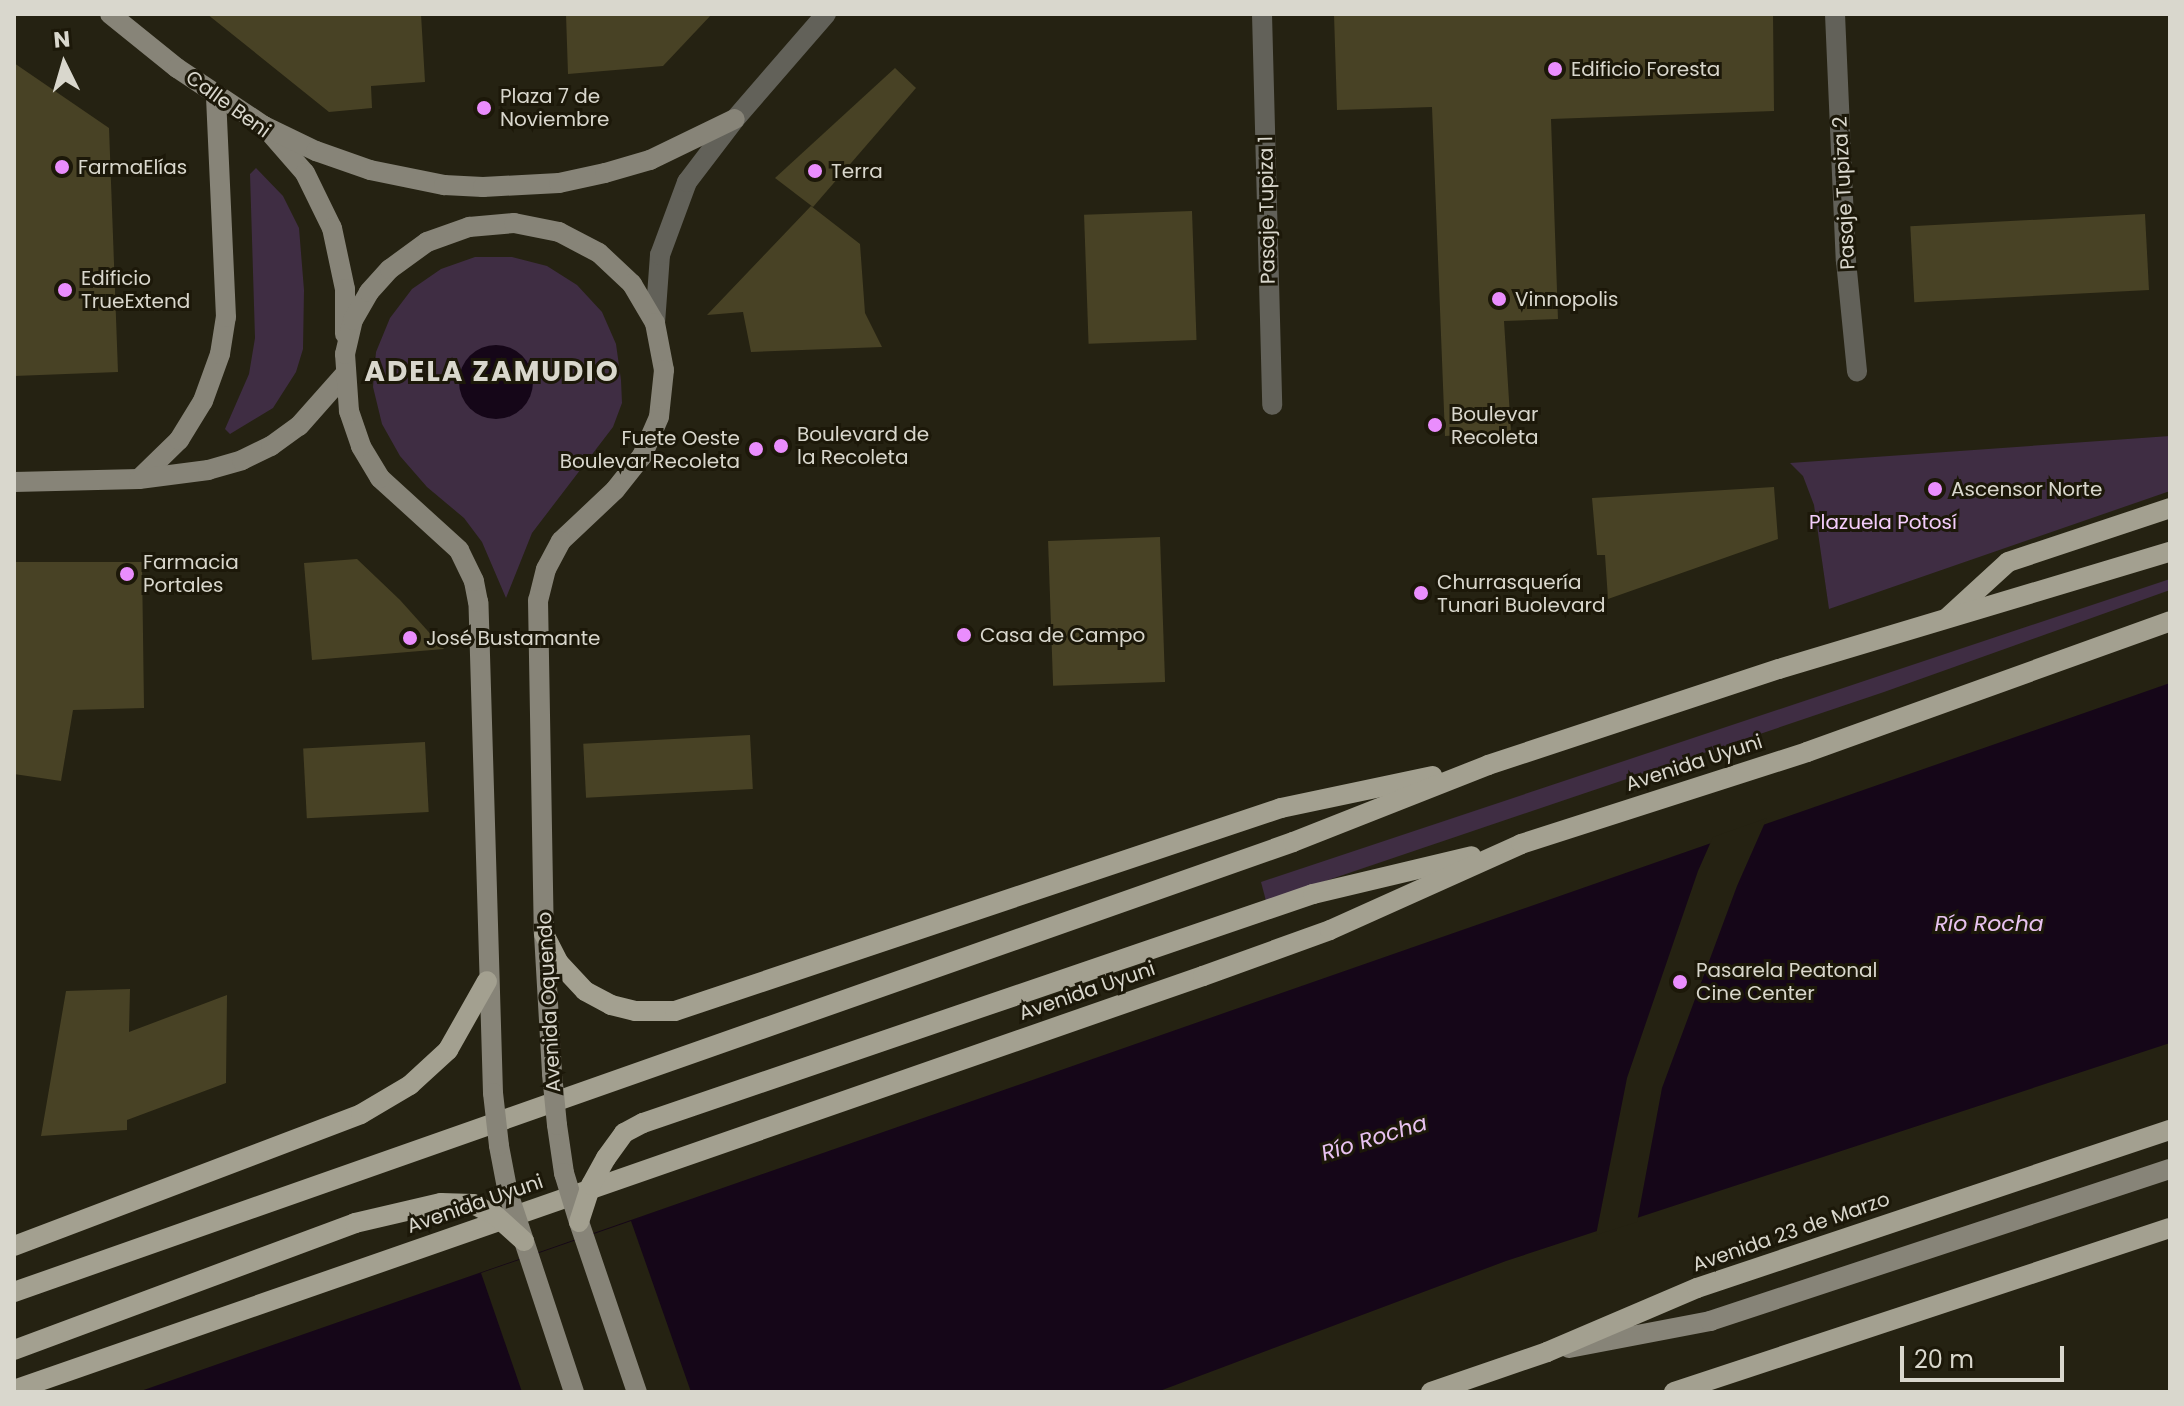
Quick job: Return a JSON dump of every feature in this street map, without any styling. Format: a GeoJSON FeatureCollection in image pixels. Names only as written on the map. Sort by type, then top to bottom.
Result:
{"type":"FeatureCollection","features":[{"type":"Feature","properties":{"kind":"main road","name":"Calle Beni"},"geometry":{"type":"LineString","coordinates":[[110,14],[216,95],[264,126],[305,173],[332,228],[345,289],[345,364],[349,411],[361,446],[380,478],[459,550],[474,581],[478,602],[487,981]]}},
{"type":"Feature","properties":{"kind":"main road"},"geometry":{"type":"LineString","coordinates":[[139,479],[179,440],[203,401],[220,354],[226,317],[216,95]]}},
{"type":"Feature","properties":{"kind":"main road"},"geometry":{"type":"LineString","coordinates":[[264,126],[316,151],[370,170],[444,185],[521,186],[559,183],[650,160],[735,119]]}},
{"type":"Feature","properties":{"kind":"main road","name":"Avenida Oquendo"},"geometry":{"type":"LineString","coordinates":[[345,364],[353,320],[369,292],[390,269],[427,242],[469,227],[514,223],[559,232],[599,253],[632,284],[655,323],[664,370],[659,417],[648,443],[615,490],[561,541],[546,569],[538,600],[544,934],[557,1125],[564,1173],[637,1392]]}},
{"type":"Feature","properties":{"kind":"main road"},"geometry":{"type":"LineString","coordinates":[[14,482],[139,479],[208,470],[271,446],[299,426],[345,364]]}},
{"type":"Feature","properties":{"kind":"main road"},"geometry":{"type":"LineString","coordinates":[[1943,621],[2008,562],[2170,508]]}},
{"type":"Feature","properties":{"kind":"main road"},"geometry":{"type":"LineString","coordinates":[[14,1292],[1293,842],[1488,765],[1779,669],[2170,552]]}},
{"type":"Feature","properties":{"kind":"main road","name":"Avenida Uyuni"},"geometry":{"type":"LineString","coordinates":[[14,1390],[1330,930],[1521,844],[1807,752],[2170,621]]}},
{"type":"Feature","properties":{"kind":"main road"},"geometry":{"type":"LineString","coordinates":[[544,934],[559,963],[585,991],[611,1005],[635,1011],[675,1011],[1281,808],[1488,765]]}},
{"type":"Feature","properties":{"kind":"main road"},"geometry":{"type":"LineString","coordinates":[[582,1230],[591,1185],[613,1145],[624,1133],[706,1101],[1313,894],[1521,844]]}},
{"type":"Feature","properties":{"kind":"main road"},"geometry":{"type":"LineString","coordinates":[[487,981],[493,1093],[508,1193],[574,1392]]}},
{"type":"Feature","properties":{"kind":"main road"},"geometry":{"type":"LineString","coordinates":[[14,1246],[361,1114],[410,1085],[448,1050],[487,981]]}},
{"type":"Feature","properties":{"kind":"main road","name":"Avenida 23 de Marzo"},"geometry":{"type":"LineString","coordinates":[[1431,1392],[1547,1352],[1697,1288],[2170,1130]]}},
{"type":"Feature","properties":{"kind":"main road"},"geometry":{"type":"LineString","coordinates":[[1547,1352],[1710,1321],[2170,1169]]}},
{"type":"Feature","properties":{"kind":"main road"},"geometry":{"type":"LineString","coordinates":[[14,1350],[355,1223],[441,1203],[473,1204],[495,1215],[526,1249]]}},
{"type":"Feature","properties":{"kind":"main road"},"geometry":{"type":"LineString","coordinates":[[1674,1392],[2170,1228]]}},
{"type":"Feature","properties":{"kind":"street"},"geometry":{"type":"LineString","coordinates":[[655,323],[660,255],[687,182],[735,119],[826,14]]}},
{"type":"Feature","properties":{"kind":"street","name":"Pasaje Tupiza 1"},"geometry":{"type":"LineString","coordinates":[[1262,14],[1272,405]]}},
{"type":"Feature","properties":{"kind":"street","name":"Pasaje Tupiza 2"},"geometry":{"type":"LineString","coordinates":[[1835,14],[1846,261],[1857,371]]}},
{"type":"Feature","properties":{"kind":"green space"},"geometry":{"type":"Polygon","coordinates":[[[256,168],[283,196],[299,228],[304,290],[303,349],[296,372],[273,408],[230,434],[225,429],[249,374],[255,338],[250,174],[256,168]]]}},
{"type":"Feature","properties":{"kind":"green space"},"geometry":{"type":"Polygon","coordinates":[[[475,257],[512,257],[547,266],[577,285],[602,312],[616,344],[621,380],[622,403],[613,427],[532,533],[506,598],[482,542],[464,518],[427,487],[400,456],[382,424],[373,387],[376,352],[390,318],[412,289],[441,269],[475,257]]]}},
{"type":"Feature","properties":{"kind":"green space","name":"Plazuela Potosí"},"geometry":{"type":"Polygon","coordinates":[[[2170,436],[2170,491],[1829,609],[1814,505],[1803,476],[1790,463],[2170,436]]]}},
{"type":"Feature","properties":{"kind":"green space"},"geometry":{"type":"Polygon","coordinates":[[[2170,579],[2170,590],[1884,692],[1266,901],[1261,882],[2170,579]]]}},
{"type":"Feature","properties":{"kind":"water"},"geometry":{"type":"Polygon","coordinates":[[[496,345],[510,348],[522,356],[530,368],[533,382],[530,396],[522,408],[510,416],[496,419],[482,416],[470,408],[462,396],[459,382],[462,368],[470,356],[482,348],[496,345]]]}},
{"type":"Feature","properties":{"kind":"water","name":"Río Rocha"},"geometry":{"type":"Polygon","coordinates":[[[2170,683],[2170,1043],[1506,1261],[1157,1392],[138,1392],[2170,683]]]}},
{"type":"Feature","properties":{"kind":"pier"},"geometry":{"type":"Polygon","coordinates":[[[1767,818],[1737,886],[1662,1088],[1637,1222],[1596,1235],[1627,1078],[1698,871],[1713,837],[1767,818]]]}},
{"type":"Feature","properties":{"kind":"pier"},"geometry":{"type":"Polygon","coordinates":[[[631,1221],[691,1392],[522,1392],[481,1273],[631,1221]]]}},
{"type":"Feature","properties":{"kind":"building"},"geometry":{"type":"Polygon","coordinates":[[[207,14],[421,14],[425,82],[371,86],[372,108],[329,112],[207,14]]]}},
{"type":"Feature","properties":{"kind":"building"},"geometry":{"type":"Polygon","coordinates":[[[566,14],[712,14],[663,66],[568,74],[566,14]]]}},
{"type":"Feature","properties":{"kind":"building"},"geometry":{"type":"Polygon","coordinates":[[[1334,14],[1773,14],[1774,111],[1551,119],[1558,319],[1504,321],[1511,432],[1445,436],[1432,107],[1337,110],[1334,14]]]}},
{"type":"Feature","properties":{"kind":"building","name":"Edificio TrueExtend"},"geometry":{"type":"Polygon","coordinates":[[[14,63],[109,128],[118,372],[14,376],[14,63]]]}},
{"type":"Feature","properties":{"kind":"building"},"geometry":{"type":"Polygon","coordinates":[[[895,68],[916,88],[813,207],[775,178],[895,68]]]}},
{"type":"Feature","properties":{"kind":"building"},"geometry":{"type":"Polygon","coordinates":[[[811,206],[860,244],[865,313],[882,347],[751,352],[743,312],[707,315],[811,206]]]}},
{"type":"Feature","properties":{"kind":"building"},"geometry":{"type":"Polygon","coordinates":[[[1192,211],[1197,340],[1089,344],[1084,215],[1192,211]]]}},
{"type":"Feature","properties":{"kind":"building"},"geometry":{"type":"Polygon","coordinates":[[[2145,214],[2149,290],[1914,302],[1910,226],[2145,214]]]}},
{"type":"Feature","properties":{"kind":"building"},"geometry":{"type":"Polygon","coordinates":[[[1774,487],[1778,539],[1608,599],[1605,555],[1597,555],[1592,498],[1774,487]]]}},
{"type":"Feature","properties":{"kind":"building"},"geometry":{"type":"Polygon","coordinates":[[[1160,537],[1165,682],[1053,686],[1048,541],[1160,537]]]}},
{"type":"Feature","properties":{"kind":"building"},"geometry":{"type":"Polygon","coordinates":[[[357,559],[400,600],[444,649],[312,660],[304,563],[357,559]]]}},
{"type":"Feature","properties":{"kind":"building"},"geometry":{"type":"Polygon","coordinates":[[[14,562],[142,562],[144,708],[73,710],[61,781],[14,774],[14,562]]]}},
{"type":"Feature","properties":{"kind":"building"},"geometry":{"type":"Polygon","coordinates":[[[750,735],[753,789],[586,798],[583,744],[750,735]]]}},
{"type":"Feature","properties":{"kind":"building"},"geometry":{"type":"Polygon","coordinates":[[[425,742],[429,812],[307,818],[303,748],[425,742]]]}},
{"type":"Feature","properties":{"kind":"building"},"geometry":{"type":"Polygon","coordinates":[[[130,989],[129,1032],[227,995],[226,1083],[127,1120],[127,1130],[41,1136],[66,991],[130,989]]]}},
{"type":"Feature","properties":{"kind":"place","name":"Edificio Foresta"},"geometry":{"type":"Point","coordinates":[1555,69]}},
{"type":"Feature","properties":{"kind":"place","name":"Plaza 7 de Noviembre"},"geometry":{"type":"Point","coordinates":[484,108]}},
{"type":"Feature","properties":{"kind":"place","name":"FarmaElías"},"geometry":{"type":"Point","coordinates":[62,167]}},
{"type":"Feature","properties":{"kind":"place","name":"Terra"},"geometry":{"type":"Point","coordinates":[815,171]}},
{"type":"Feature","properties":{"kind":"place","name":"Edificio TrueExtend"},"geometry":{"type":"Point","coordinates":[65,290]}},
{"type":"Feature","properties":{"kind":"place","name":"Vinnopolis"},"geometry":{"type":"Point","coordinates":[1499,299]}},
{"type":"Feature","properties":{"kind":"place","name":"Boulevar Recoleta"},"geometry":{"type":"Point","coordinates":[1435,425]}},
{"type":"Feature","properties":{"kind":"place","name":"Boulevard de la Recoleta"},"geometry":{"type":"Point","coordinates":[781,446]}},
{"type":"Feature","properties":{"kind":"place","name":"Fuete Oeste Boulevar Recoleta"},"geometry":{"type":"Point","coordinates":[756,449]}},
{"type":"Feature","properties":{"kind":"place","name":"Ascensor Norte"},"geometry":{"type":"Point","coordinates":[1935,489]}},
{"type":"Feature","properties":{"kind":"place","name":"Farmacia Portales"},"geometry":{"type":"Point","coordinates":[127,574]}},
{"type":"Feature","properties":{"kind":"place","name":"Churrasquería Tunari Buolevard"},"geometry":{"type":"Point","coordinates":[1421,593]}},
{"type":"Feature","properties":{"kind":"place","name":"Casa de Campo"},"geometry":{"type":"Point","coordinates":[964,635]}},
{"type":"Feature","properties":{"kind":"place","name":"José Bustamante"},"geometry":{"type":"Point","coordinates":[410,638]}},
{"type":"Feature","properties":{"kind":"place","name":"Pasarela Peatonal Cine Center"},"geometry":{"type":"Point","coordinates":[1680,982]}},
{"type":"Feature","properties":{"kind":"district","name":"ADELA ZAMUDIO"},"geometry":{"type":"Point","coordinates":[492,372]}}]}
